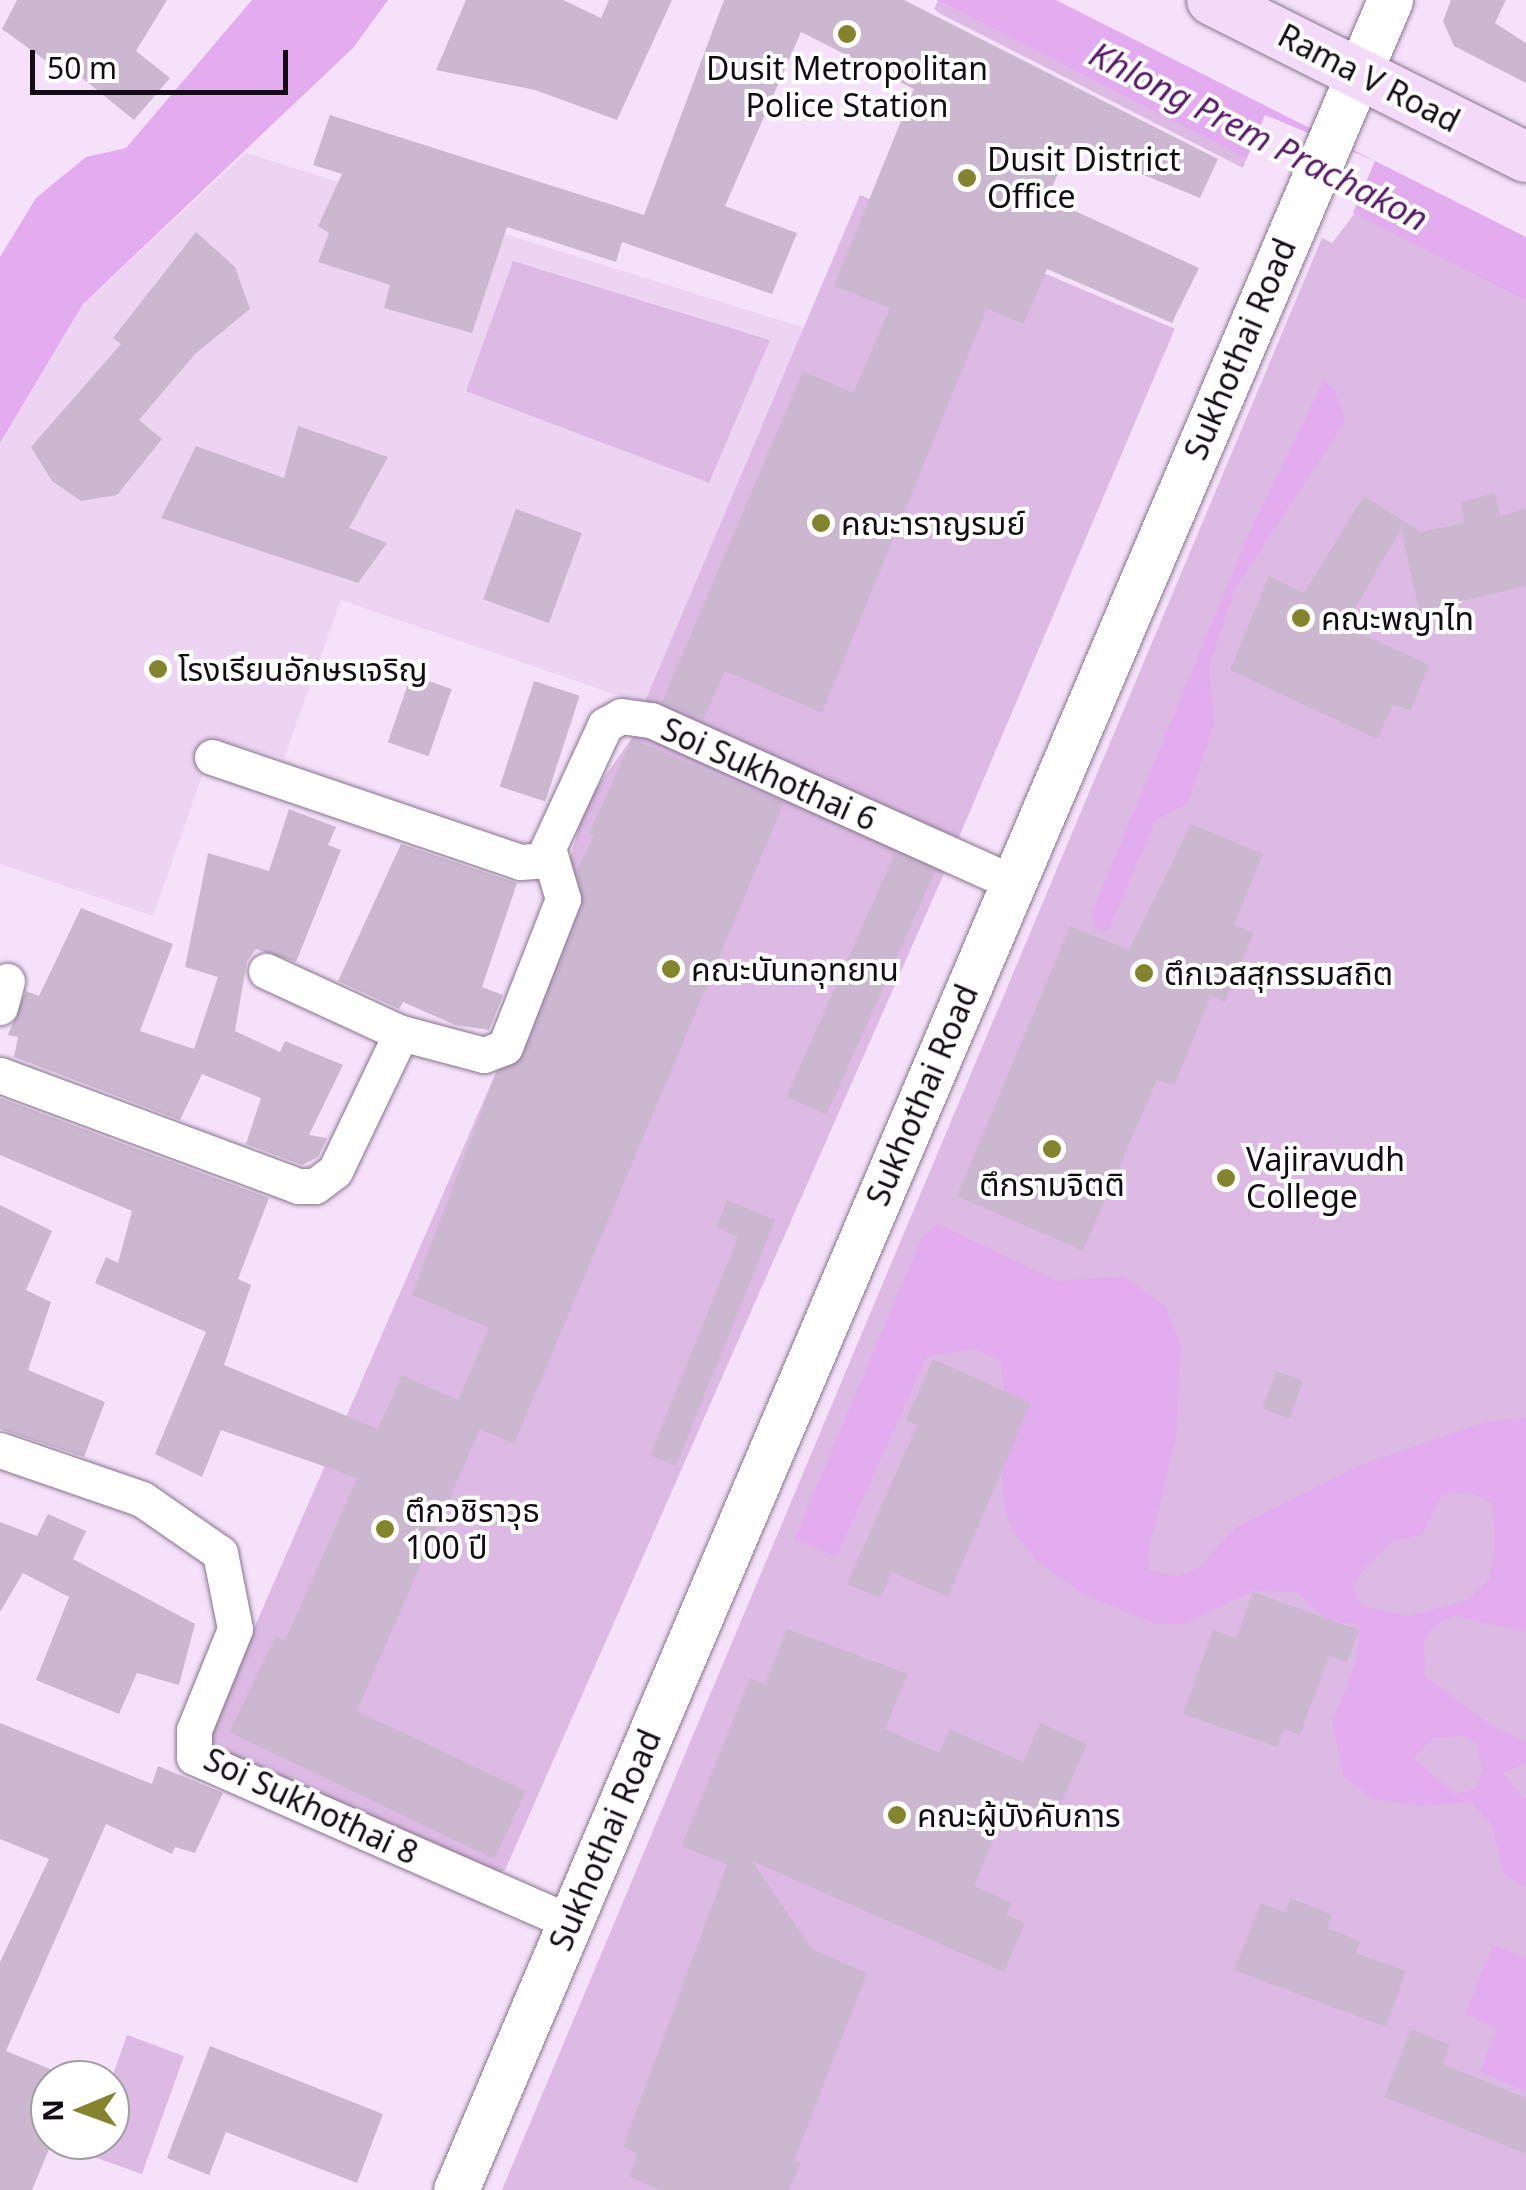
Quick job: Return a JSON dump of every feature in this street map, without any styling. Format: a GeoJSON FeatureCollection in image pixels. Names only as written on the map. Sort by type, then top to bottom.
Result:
{"type":"FeatureCollection","features":[{"type":"Feature","properties":{"kind":"main road","name":"Rama V Road"},"geometry":{"type":"LineString","coordinates":[[1212,0],[1526,157]]}},
{"type":"Feature","properties":{"kind":"street","name":"Sukhothai Road"},"geometry":{"type":"LineString","coordinates":[[456,2190],[1390,0]]}},
{"type":"Feature","properties":{"kind":"street","name":"Soi Sukhothai 6"},"geometry":{"type":"LineString","coordinates":[[549,860],[548,848],[605,726],[621,716],[650,720],[1012,882]]}},
{"type":"Feature","properties":{"kind":"street"},"geometry":{"type":"LineString","coordinates":[[212,757],[520,862],[549,860],[563,899],[505,1047],[484,1055],[400,1034],[266,971]]}},
{"type":"Feature","properties":{"kind":"street"},"geometry":{"type":"LineString","coordinates":[[0,1075],[298,1186],[314,1186],[336,1172],[400,1034]]}},
{"type":"Feature","properties":{"kind":"street","name":"Soi Sukhothai 8"},"geometry":{"type":"LineString","coordinates":[[0,1450],[142,1499],[220,1553],[235,1629],[194,1730],[194,1757],[570,1922]]}},
{"type":"Feature","properties":{"kind":"shaded area"},"geometry":{"type":"Polygon","coordinates":[[[938,1],[1247,158],[1243,168],[939,13],[934,9],[938,1]]]}},
{"type":"Feature","properties":{"kind":"shaded area"},"geometry":{"type":"Polygon","coordinates":[[[246,153],[805,328],[646,705],[341,600],[284,758],[215,739],[153,916],[0,864],[0,443],[83,304],[246,153]]]}},
{"type":"Feature","properties":{"kind":"shaded area"},"geometry":{"type":"Polygon","coordinates":[[[860,195],[1175,329],[959,838],[644,704],[860,195]]]}},
{"type":"Feature","properties":{"kind":"shaded area","name":"Vajiravudh College"},"geometry":{"type":"Polygon","coordinates":[[[1355,213],[1526,301],[1526,2190],[502,2190],[1322,238],[1332,243],[1355,213]]]}},
{"type":"Feature","properties":{"kind":"shaded area"},"geometry":{"type":"Polygon","coordinates":[[[513,261],[770,340],[709,483],[466,391],[513,261]]]}},
{"type":"Feature","properties":{"kind":"shaded area"},"geometry":{"type":"Polygon","coordinates":[[[646,729],[946,869],[505,1870],[496,1873],[210,1747],[209,1732],[497,1070],[512,1059],[586,803],[634,735],[646,729]]]}},
{"type":"Feature","properties":{"kind":"shaded area"},"geometry":{"type":"Polygon","coordinates":[[[127,2035],[184,2056],[142,2174],[102,2160],[130,2160],[130,2060],[118,2060],[127,2035]]]}},
{"type":"Feature","properties":{"kind":"water"},"geometry":{"type":"Polygon","coordinates":[[[252,0],[388,0],[353,48],[83,304],[0,443],[0,257],[36,198],[86,157],[126,148],[252,0]]]}},
{"type":"Feature","properties":{"kind":"water","name":"Khlong Prem Prachakon"},"geometry":{"type":"Polygon","coordinates":[[[936,0],[1056,0],[1526,237],[1526,301],[936,0]]]}},
{"type":"Feature","properties":{"kind":"water"},"geometry":{"type":"Polygon","coordinates":[[[1324,380],[1335,390],[1345,421],[1235,589],[1209,667],[1214,724],[1188,803],[1156,820],[1108,931],[1094,927],[1093,910],[1253,524],[1324,380]]]}},
{"type":"Feature","properties":{"kind":"water"},"geometry":{"type":"Polygon","coordinates":[[[938,1224],[1057,1281],[1124,1276],[1165,1306],[1181,1345],[1176,1436],[1148,1552],[1149,1570],[1178,1576],[1199,1568],[1235,1528],[1358,1466],[1488,1421],[1526,1418],[1526,1632],[1454,1616],[1433,1626],[1424,1643],[1425,1676],[1492,1726],[1526,1742],[1526,1763],[1503,1773],[1526,1801],[1526,1889],[1503,1873],[1493,1826],[1470,1802],[1419,1806],[1371,1798],[1344,1776],[1332,1722],[1356,1663],[1360,1625],[1327,1620],[1297,1592],[1253,1591],[1183,1624],[1156,1624],[1083,1594],[1038,1562],[1014,1533],[1004,1507],[1002,1476],[1021,1403],[1005,1394],[1000,1360],[974,1349],[927,1356],[837,1556],[794,1540],[922,1237],[938,1224]],[[1451,1493],[1440,1497],[1422,1535],[1393,1541],[1363,1570],[1353,1587],[1361,1606],[1409,1616],[1468,1600],[1489,1580],[1495,1545],[1492,1503],[1474,1494],[1451,1493]],[[1465,1736],[1433,1738],[1413,1758],[1455,1794],[1476,1789],[1482,1769],[1477,1743],[1465,1736]]]}},
{"type":"Feature","properties":{"kind":"water"},"geometry":{"type":"Polygon","coordinates":[[[1493,1945],[1526,1958],[1526,2091],[1480,2072],[1497,2028],[1465,2014],[1493,1945]]]}},
{"type":"Feature","properties":{"kind":"pier"},"geometry":{"type":"Polygon","coordinates":[[[1265,115],[1375,161],[1351,217],[1245,163],[1265,115]]]}},
{"type":"Feature","properties":{"kind":"building"},"geometry":{"type":"Polygon","coordinates":[[[17,0],[167,0],[136,51],[170,78],[134,120],[55,56],[49,63],[2,29],[17,0]]]}},
{"type":"Feature","properties":{"kind":"building"},"geometry":{"type":"Polygon","coordinates":[[[466,0],[563,0],[601,18],[609,0],[672,0],[617,120],[535,90],[436,70],[466,0]]]}},
{"type":"Feature","properties":{"kind":"building"},"geometry":{"type":"Polygon","coordinates":[[[724,0],[904,0],[1218,159],[1200,198],[1071,145],[1047,198],[1199,268],[1172,323],[1047,269],[1024,324],[987,309],[822,713],[725,671],[703,720],[662,702],[803,371],[853,393],[890,308],[834,286],[914,89],[801,32],[725,206],[797,233],[772,294],[622,242],[616,262],[507,227],[472,333],[384,308],[390,285],[318,262],[329,233],[318,226],[342,174],[313,165],[330,115],[644,215],[724,0]]]}},
{"type":"Feature","properties":{"kind":"building"},"geometry":{"type":"Polygon","coordinates":[[[1451,0],[1506,0],[1495,23],[1526,43],[1526,83],[1454,46],[1443,21],[1451,0]]]}},
{"type":"Feature","properties":{"kind":"building"},"geometry":{"type":"Polygon","coordinates":[[[196,232],[235,267],[250,309],[195,354],[139,420],[162,439],[117,495],[81,501],[52,481],[31,447],[121,344],[113,338],[196,232]]]}},
{"type":"Feature","properties":{"kind":"building"},"geometry":{"type":"Polygon","coordinates":[[[298,426],[388,457],[349,528],[387,543],[358,583],[161,518],[196,446],[284,478],[298,426]]]}},
{"type":"Feature","properties":{"kind":"building","name":"คณะพญาไท"},"geometry":{"type":"Polygon","coordinates":[[[1495,493],[1500,516],[1526,508],[1526,586],[1419,611],[1401,529],[1345,626],[1429,665],[1411,710],[1393,705],[1377,739],[1230,670],[1269,576],[1304,593],[1364,496],[1421,532],[1464,523],[1461,502],[1495,493]]]}},
{"type":"Feature","properties":{"kind":"building"},"geometry":{"type":"Polygon","coordinates":[[[516,509],[582,533],[549,623],[483,599],[516,509]]]}},
{"type":"Feature","properties":{"kind":"building"},"geometry":{"type":"Polygon","coordinates":[[[411,675],[452,689],[429,756],[388,742],[411,675]]]}},
{"type":"Feature","properties":{"kind":"building"},"geometry":{"type":"Polygon","coordinates":[[[534,681],[580,696],[545,801],[500,787],[534,681]]]}},
{"type":"Feature","properties":{"kind":"building"},"geometry":{"type":"Polygon","coordinates":[[[632,739],[784,803],[514,1444],[480,1429],[357,1711],[526,1791],[494,1859],[229,1732],[276,1636],[285,1641],[357,1478],[221,1430],[202,1477],[155,1454],[206,1332],[95,1283],[106,1257],[118,1263],[132,1211],[0,1155],[0,1098],[269,1198],[238,1279],[251,1285],[224,1365],[378,1429],[402,1375],[458,1400],[489,1328],[412,1295],[496,1073],[525,1055],[583,907],[577,870],[594,836],[589,834],[632,739]]]}},
{"type":"Feature","properties":{"kind":"building"},"geometry":{"type":"Polygon","coordinates":[[[289,809],[336,827],[328,845],[341,850],[296,962],[256,949],[247,961],[235,1031],[280,1052],[285,1041],[343,1065],[309,1135],[327,1138],[318,1157],[302,1165],[246,1144],[261,1098],[202,1074],[180,1120],[14,1057],[18,1037],[8,1035],[26,991],[39,996],[81,908],[173,944],[140,1031],[194,1049],[218,977],[185,967],[208,853],[269,871],[289,809]]]}},
{"type":"Feature","properties":{"kind":"building"},"geometry":{"type":"Polygon","coordinates":[[[1191,824],[1263,854],[1234,925],[1254,933],[1225,1002],[1211,996],[1174,1086],[1157,1080],[1083,1251],[957,1196],[1070,926],[1129,950],[1191,824]]]}},
{"type":"Feature","properties":{"kind":"building"},"geometry":{"type":"Polygon","coordinates":[[[401,844],[517,883],[482,987],[503,995],[489,1030],[455,1025],[403,1002],[399,1009],[338,981],[401,844]]]}},
{"type":"Feature","properties":{"kind":"building"},"geometry":{"type":"Polygon","coordinates":[[[895,853],[935,871],[827,1115],[786,1097],[895,853]]]}},
{"type":"Feature","properties":{"kind":"building"},"geometry":{"type":"Polygon","coordinates":[[[727,1200],[775,1220],[676,1466],[650,1455],[738,1237],[716,1227],[727,1200]]]}},
{"type":"Feature","properties":{"kind":"building"},"geometry":{"type":"Polygon","coordinates":[[[0,1205],[52,1231],[26,1290],[51,1302],[28,1370],[105,1402],[84,1457],[0,1429],[0,1205]]]}},
{"type":"Feature","properties":{"kind":"building"},"geometry":{"type":"Polygon","coordinates":[[[933,1359],[1031,1403],[948,1597],[892,1572],[880,1598],[847,1584],[917,1425],[906,1420],[933,1359]]]}},
{"type":"Feature","properties":{"kind":"building"},"geometry":{"type":"Polygon","coordinates":[[[1276,1371],[1303,1381],[1290,1419],[1262,1409],[1276,1371]]]}},
{"type":"Feature","properties":{"kind":"building"},"geometry":{"type":"Polygon","coordinates":[[[48,1514],[86,1531],[73,1559],[195,1624],[179,1685],[137,1673],[119,1714],[36,1680],[69,1597],[23,1573],[0,1612],[0,1522],[37,1536],[48,1514]]]}},
{"type":"Feature","properties":{"kind":"building"},"geometry":{"type":"Polygon","coordinates":[[[1253,1592],[1359,1630],[1347,1662],[1329,1656],[1300,1735],[1284,1729],[1277,1747],[1183,1714],[1213,1630],[1236,1638],[1253,1592]]]}},
{"type":"Feature","properties":{"kind":"building"},"geometry":{"type":"Polygon","coordinates":[[[787,1629],[908,1674],[885,1729],[939,1753],[950,1729],[1023,1762],[1040,1723],[1087,1744],[1052,1824],[1008,1806],[974,1886],[1012,1903],[1006,1915],[1025,1923],[1004,1972],[752,1861],[812,1949],[867,1973],[794,2161],[801,2163],[789,2190],[660,2190],[629,2176],[638,2154],[623,2147],[727,1865],[682,1846],[750,1678],[765,1684],[787,1629]]]}},
{"type":"Feature","properties":{"kind":"building"},"geometry":{"type":"Polygon","coordinates":[[[0,1723],[152,1784],[158,1766],[223,1793],[195,1853],[175,1847],[172,1854],[106,1824],[6,2051],[30,2061],[30,2160],[45,2160],[32,2190],[0,2190],[0,1962],[49,1859],[0,1839],[0,1723]]]}},
{"type":"Feature","properties":{"kind":"building"},"geometry":{"type":"Polygon","coordinates":[[[1290,1898],[1332,1915],[1327,1928],[1360,1941],[1356,1953],[1406,1971],[1386,2027],[1234,1970],[1261,1903],[1286,1913],[1290,1898]]]}},
{"type":"Feature","properties":{"kind":"building"},"geometry":{"type":"Polygon","coordinates":[[[1411,2029],[1450,2045],[1443,2064],[1526,2098],[1526,2154],[1384,2097],[1411,2029]]]}},
{"type":"Feature","properties":{"kind":"building"},"geometry":{"type":"Polygon","coordinates":[[[210,2046],[383,2114],[357,2183],[226,2132],[209,2175],[167,2158],[210,2046]]]}},
{"type":"Feature","properties":{"kind":"place","name":"Dusit Metropolitan Police Station"},"geometry":{"type":"Point","coordinates":[847,34]}},
{"type":"Feature","properties":{"kind":"place","name":"Dusit District Office"},"geometry":{"type":"Point","coordinates":[967,178]}},
{"type":"Feature","properties":{"kind":"place","name":"คณะาราญรมย์"},"geometry":{"type":"Point","coordinates":[821,523]}},
{"type":"Feature","properties":{"kind":"place","name":"คณะพญาไท"},"geometry":{"type":"Point","coordinates":[1301,618]}},
{"type":"Feature","properties":{"kind":"place","name":"โรงเรียนอักษรเจริญ"},"geometry":{"type":"Point","coordinates":[158,669]}},
{"type":"Feature","properties":{"kind":"place","name":"คณะนันทอุทยาน"},"geometry":{"type":"Point","coordinates":[671,969]}},
{"type":"Feature","properties":{"kind":"place","name":"ตึกเวสสุกรรมสถิต"},"geometry":{"type":"Point","coordinates":[1144,973]}},
{"type":"Feature","properties":{"kind":"place","name":"ตึกรามจิตติ"},"geometry":{"type":"Point","coordinates":[1052,1149]}},
{"type":"Feature","properties":{"kind":"place","name":"Vajiravudh College"},"geometry":{"type":"Point","coordinates":[1226,1178]}},
{"type":"Feature","properties":{"kind":"place","name":"ตึกวชิราวุธ 100 ปี"},"geometry":{"type":"Point","coordinates":[385,1529]}},
{"type":"Feature","properties":{"kind":"place","name":"คณะผู้บังคับการ"},"geometry":{"type":"Point","coordinates":[897,1815]}}]}
